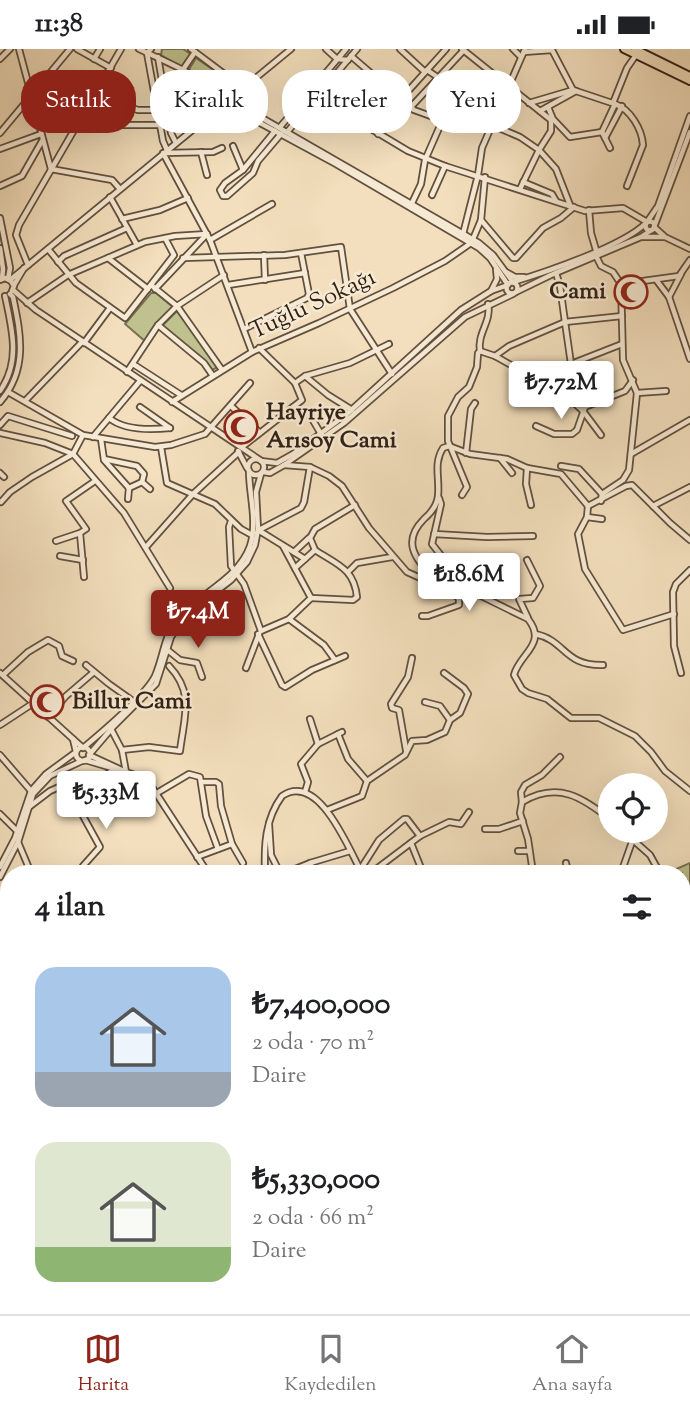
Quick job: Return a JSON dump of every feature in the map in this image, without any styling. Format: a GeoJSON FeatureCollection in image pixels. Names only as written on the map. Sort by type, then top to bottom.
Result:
{"type":"FeatureCollection","features":[{"type":"Feature","properties":{"kind":"main road"},"geometry":{"type":"LineString","coordinates":[[624,49],[688,77]]}},
{"type":"Feature","properties":{"kind":"main road"},"geometry":{"type":"LineString","coordinates":[[635,52],[648,52],[688,77],[690,88]]}},
{"type":"Feature","properties":{"kind":"street"},"geometry":{"type":"LineString","coordinates":[[0,59],[10,49]]}},
{"type":"Feature","properties":{"kind":"street"},"geometry":{"type":"LineString","coordinates":[[19,49],[24,70]]}},
{"type":"Feature","properties":{"kind":"street"},"geometry":{"type":"LineString","coordinates":[[53,70],[70,49]]}},
{"type":"Feature","properties":{"kind":"street"},"geometry":{"type":"LineString","coordinates":[[77,49],[111,68],[121,49]]}},
{"type":"Feature","properties":{"kind":"street"},"geometry":{"type":"LineString","coordinates":[[94,59],[100,49]]}},
{"type":"Feature","properties":{"kind":"street"},"geometry":{"type":"LineString","coordinates":[[139,49],[149,51],[180,70]]}},
{"type":"Feature","properties":{"kind":"street"},"geometry":{"type":"LineString","coordinates":[[275,49],[284,55]]}},
{"type":"Feature","properties":{"kind":"street"},"geometry":{"type":"LineString","coordinates":[[265,70],[291,49]]}},
{"type":"Feature","properties":{"kind":"street"},"geometry":{"type":"LineString","coordinates":[[326,49],[337,58],[349,58],[364,70]]}},
{"type":"Feature","properties":{"kind":"street"},"geometry":{"type":"LineString","coordinates":[[279,131],[253,173],[227,196],[223,196],[220,190],[225,183],[243,170],[279,131],[346,49]]}},
{"type":"Feature","properties":{"kind":"street"},"geometry":{"type":"LineString","coordinates":[[338,70],[357,49]]}},
{"type":"Feature","properties":{"kind":"street"},"geometry":{"type":"LineString","coordinates":[[400,49],[426,71],[412,87]]}},
{"type":"Feature","properties":{"kind":"street"},"geometry":{"type":"LineString","coordinates":[[427,70],[446,49]]}},
{"type":"Feature","properties":{"kind":"street"},"geometry":{"type":"LineString","coordinates":[[513,49],[523,53],[552,50],[575,90]]}},
{"type":"Feature","properties":{"kind":"street"},"geometry":{"type":"LineString","coordinates":[[183,70],[193,50],[220,70]]}},
{"type":"Feature","properties":{"kind":"street"},"geometry":{"type":"LineString","coordinates":[[445,70],[463,50],[489,70]]}},
{"type":"Feature","properties":{"kind":"street"},"geometry":{"type":"LineString","coordinates":[[149,51],[152,70]]}},
{"type":"Feature","properties":{"kind":"street"},"geometry":{"type":"LineString","coordinates":[[610,148],[602,132],[635,52]]}},
{"type":"Feature","properties":{"kind":"street"},"geometry":{"type":"LineString","coordinates":[[516,70],[523,53]]}},
{"type":"Feature","properties":{"kind":"street"},"geometry":{"type":"LineString","coordinates":[[158,57],[171,136],[176,143]]}},
{"type":"Feature","properties":{"kind":"street"},"geometry":{"type":"LineString","coordinates":[[540,111],[575,90]]}},
{"type":"Feature","properties":{"kind":"street"},"geometry":{"type":"LineString","coordinates":[[529,103],[575,90],[622,106],[628,111],[643,140],[627,186]]}},
{"type":"Feature","properties":{"kind":"street"},"geometry":{"type":"LineString","coordinates":[[412,106],[426,91]]}},
{"type":"Feature","properties":{"kind":"street"},"geometry":{"type":"LineString","coordinates":[[520,189],[552,127],[551,120],[521,96]]}},
{"type":"Feature","properties":{"kind":"street"},"geometry":{"type":"LineString","coordinates":[[605,138],[622,106]]}},
{"type":"Feature","properties":{"kind":"street"},"geometry":{"type":"LineString","coordinates":[[548,107],[553,119],[570,137],[602,132]]}},
{"type":"Feature","properties":{"kind":"street"},"geometry":{"type":"LineString","coordinates":[[0,133],[21,109]]}},
{"type":"Feature","properties":{"kind":"street"},"geometry":{"type":"LineString","coordinates":[[248,470],[251,461],[277,463],[295,456],[361,410],[457,323],[488,304],[636,233],[659,206],[690,116]]}},
{"type":"Feature","properties":{"kind":"street"},"geometry":{"type":"LineString","coordinates":[[268,125],[487,249],[510,284]]}},
{"type":"Feature","properties":{"kind":"street"},"geometry":{"type":"LineString","coordinates":[[248,470],[254,475],[270,473],[284,465],[352,410],[457,314],[491,291],[641,237],[653,228],[690,132]]}},
{"type":"Feature","properties":{"kind":"street"},"geometry":{"type":"LineString","coordinates":[[41,133],[51,169]]}},
{"type":"Feature","properties":{"kind":"street"},"geometry":{"type":"LineString","coordinates":[[7,293],[24,268],[16,235],[19,225],[71,133]]}},
{"type":"Feature","properties":{"kind":"street"},"geometry":{"type":"LineString","coordinates":[[161,133],[165,152],[209,237],[252,352]]}},
{"type":"Feature","properties":{"kind":"street"},"geometry":{"type":"LineString","coordinates":[[3,277],[24,268],[188,133]]}},
{"type":"Feature","properties":{"kind":"street"},"geometry":{"type":"LineString","coordinates":[[291,133],[463,234],[485,253],[510,284],[517,285],[514,293]]}},
{"type":"Feature","properties":{"kind":"street"},"geometry":{"type":"LineString","coordinates":[[377,133],[408,151],[445,166],[572,206],[589,210],[623,208],[653,222],[653,228]]}},
{"type":"Feature","properties":{"kind":"street"},"geometry":{"type":"LineString","coordinates":[[412,203],[438,133]]}},
{"type":"Feature","properties":{"kind":"street"},"geometry":{"type":"LineString","coordinates":[[463,234],[482,148],[488,133]]}},
{"type":"Feature","properties":{"kind":"street"},"geometry":{"type":"LineString","coordinates":[[508,133],[520,137],[539,150],[556,169],[572,206]]}},
{"type":"Feature","properties":{"kind":"street"},"geometry":{"type":"LineString","coordinates":[[0,149],[42,137]]}},
{"type":"Feature","properties":{"kind":"street"},"geometry":{"type":"LineString","coordinates":[[0,186],[22,176],[42,137]]}},
{"type":"Feature","properties":{"kind":"street"},"geometry":{"type":"LineString","coordinates":[[233,146],[243,170]]}},
{"type":"Feature","properties":{"kind":"street"},"geometry":{"type":"LineString","coordinates":[[165,152],[213,152],[222,148]]}},
{"type":"Feature","properties":{"kind":"street"},"geometry":{"type":"LineString","coordinates":[[201,152],[207,175]]}},
{"type":"Feature","properties":{"kind":"street"},"geometry":{"type":"LineString","coordinates":[[432,195],[445,166]]}},
{"type":"Feature","properties":{"kind":"street"},"geometry":{"type":"LineString","coordinates":[[51,169],[112,180],[120,189]]}},
{"type":"Feature","properties":{"kind":"street"},"geometry":{"type":"LineString","coordinates":[[472,241],[481,220],[485,177]]}},
{"type":"Feature","properties":{"kind":"street"},"geometry":{"type":"LineString","coordinates":[[523,182],[552,194],[556,201]]}},
{"type":"Feature","properties":{"kind":"street"},"geometry":{"type":"LineString","coordinates":[[110,197],[137,246]]}},
{"type":"Feature","properties":{"kind":"street"},"geometry":{"type":"LineString","coordinates":[[122,219],[160,210],[188,198]]}},
{"type":"Feature","properties":{"kind":"street"},"geometry":{"type":"LineString","coordinates":[[48,249],[68,275],[125,318],[151,288],[209,237],[272,204]]}},
{"type":"Feature","properties":{"kind":"street"},"geometry":{"type":"LineString","coordinates":[[481,220],[513,258],[516,258],[543,228],[561,218],[572,206]]}},
{"type":"Feature","properties":{"kind":"street"},"geometry":{"type":"LineString","coordinates":[[589,210],[591,233],[601,267],[613,272],[621,284],[624,360],[637,393],[631,465],[626,475],[601,498]]}},
{"type":"Feature","properties":{"kind":"street"},"geometry":{"type":"LineString","coordinates":[[0,218],[9,263],[3,277]]}},
{"type":"Feature","properties":{"kind":"street"},"geometry":{"type":"LineString","coordinates":[[58,262],[64,256],[127,228]]}},
{"type":"Feature","properties":{"kind":"street"},"geometry":{"type":"LineString","coordinates":[[653,228],[690,249]]}},
{"type":"Feature","properties":{"kind":"street"},"geometry":{"type":"LineString","coordinates":[[4,236],[16,235]]}},
{"type":"Feature","properties":{"kind":"street"},"geometry":{"type":"LineString","coordinates":[[0,402],[16,377],[20,361],[20,306],[27,304],[68,275],[137,246],[165,238],[209,237]]}},
{"type":"Feature","properties":{"kind":"street"},"geometry":{"type":"LineString","coordinates":[[641,237],[665,237]]}},
{"type":"Feature","properties":{"kind":"street"},"geometry":{"type":"LineString","coordinates":[[151,288],[174,255],[165,238]]}},
{"type":"Feature","properties":{"kind":"street","name":"Tuğlu Sokağı"},"geometry":{"type":"LineString","coordinates":[[172,402],[259,348],[350,309],[433,267],[472,241]]}},
{"type":"Feature","properties":{"kind":"street"},"geometry":{"type":"LineString","coordinates":[[183,258],[301,253],[341,247],[350,309],[392,374]]}},
{"type":"Feature","properties":{"kind":"street"},"geometry":{"type":"LineString","coordinates":[[0,248],[14,355],[9,374],[0,391]]}},
{"type":"Feature","properties":{"kind":"street"},"geometry":{"type":"LineString","coordinates":[[244,329],[307,298],[309,294],[301,253]]}},
{"type":"Feature","properties":{"kind":"street"},"geometry":{"type":"LineString","coordinates":[[264,255],[265,279]]}},
{"type":"Feature","properties":{"kind":"street"},"geometry":{"type":"LineString","coordinates":[[108,257],[177,306],[222,370]]}},
{"type":"Feature","properties":{"kind":"street"},"geometry":{"type":"LineString","coordinates":[[669,297],[690,260]]}},
{"type":"Feature","properties":{"kind":"street"},"geometry":{"type":"LineString","coordinates":[[9,263],[24,268]]}},
{"type":"Feature","properties":{"kind":"street"},"geometry":{"type":"LineString","coordinates":[[491,291],[497,279],[495,265]]}},
{"type":"Feature","properties":{"kind":"street"},"geometry":{"type":"LineString","coordinates":[[502,270],[514,277],[531,276]]}},
{"type":"Feature","properties":{"kind":"street"},"geometry":{"type":"LineString","coordinates":[[228,285],[304,273]]}},
{"type":"Feature","properties":{"kind":"street"},"geometry":{"type":"LineString","coordinates":[[556,273],[570,364]]}},
{"type":"Feature","properties":{"kind":"street"},"geometry":{"type":"LineString","coordinates":[[621,284],[657,281],[681,274]]}},
{"type":"Feature","properties":{"kind":"street"},"geometry":{"type":"LineString","coordinates":[[127,372],[158,325],[177,306],[224,275]]}},
{"type":"Feature","properties":{"kind":"street"},"geometry":{"type":"LineString","coordinates":[[657,281],[669,297],[690,359]]}},
{"type":"Feature","properties":{"kind":"street"},"geometry":{"type":"LineString","coordinates":[[510,284],[507,290],[514,293]]}},
{"type":"Feature","properties":{"kind":"street"},"geometry":{"type":"LineString","coordinates":[[7,293],[236,443],[248,470],[257,529],[305,559]]}},
{"type":"Feature","properties":{"kind":"street"},"geometry":{"type":"LineString","coordinates":[[7,293],[18,318]]}},
{"type":"Feature","properties":{"kind":"street"},"geometry":{"type":"LineString","coordinates":[[462,495],[467,487],[449,446],[449,416],[458,397],[469,387],[477,367],[478,353],[481,351],[479,337],[489,316],[488,304]]}},
{"type":"Feature","properties":{"kind":"street"},"geometry":{"type":"LineString","coordinates":[[25,401],[83,342],[110,308]]}},
{"type":"Feature","properties":{"kind":"street"},"geometry":{"type":"LineString","coordinates":[[495,356],[565,322],[622,316]]}},
{"type":"Feature","properties":{"kind":"street"},"geometry":{"type":"LineString","coordinates":[[10,317],[18,318]]}},
{"type":"Feature","properties":{"kind":"street"},"geometry":{"type":"LineString","coordinates":[[158,325],[204,363],[213,376]]}},
{"type":"Feature","properties":{"kind":"street"},"geometry":{"type":"LineString","coordinates":[[295,383],[305,376],[350,363],[388,344]]}},
{"type":"Feature","properties":{"kind":"street"},"geometry":{"type":"LineString","coordinates":[[481,351],[541,382],[570,364],[622,344]]}},
{"type":"Feature","properties":{"kind":"street"},"geometry":{"type":"LineString","coordinates":[[146,547],[193,494],[258,432],[302,400],[295,383],[259,348]]}},
{"type":"Feature","properties":{"kind":"street"},"geometry":{"type":"LineString","coordinates":[[133,363],[181,395]]}},
{"type":"Feature","properties":{"kind":"street"},"geometry":{"type":"LineString","coordinates":[[305,376],[352,410]]}},
{"type":"Feature","properties":{"kind":"street"},"geometry":{"type":"LineString","coordinates":[[536,426],[554,433],[572,434],[577,430],[587,405],[625,390],[633,380]]}},
{"type":"Feature","properties":{"kind":"street"},"geometry":{"type":"LineString","coordinates":[[93,437],[140,381]]}},
{"type":"Feature","properties":{"kind":"street"},"geometry":{"type":"LineString","coordinates":[[8,392],[83,435],[161,447],[205,434],[250,383]]}},
{"type":"Feature","properties":{"kind":"street"},"geometry":{"type":"LineString","coordinates":[[637,393],[666,391]]}},
{"type":"Feature","properties":{"kind":"street"},"geometry":{"type":"LineString","coordinates":[[570,399],[601,435]]}},
{"type":"Feature","properties":{"kind":"street"},"geometry":{"type":"LineString","coordinates":[[466,453],[471,409],[475,403]]}},
{"type":"Feature","properties":{"kind":"street"},"geometry":{"type":"LineString","coordinates":[[231,406],[258,432]]}},
{"type":"Feature","properties":{"kind":"street"},"geometry":{"type":"LineString","coordinates":[[293,407],[312,418],[321,434]]}},
{"type":"Feature","properties":{"kind":"street"},"geometry":{"type":"LineString","coordinates":[[109,418],[120,425],[149,429],[170,428],[140,408]]}},
{"type":"Feature","properties":{"kind":"street"},"geometry":{"type":"LineString","coordinates":[[0,425],[8,416],[72,436]]}},
{"type":"Feature","properties":{"kind":"street"},"geometry":{"type":"LineString","coordinates":[[149,429],[153,417]]}},
{"type":"Feature","properties":{"kind":"street"},"geometry":{"type":"LineString","coordinates":[[50,428],[54,420]]}},
{"type":"Feature","properties":{"kind":"street"},"geometry":{"type":"LineString","coordinates":[[631,454],[690,420]]}},
{"type":"Feature","properties":{"kind":"street"},"geometry":{"type":"LineString","coordinates":[[0,433],[45,443],[74,454],[124,513],[170,588]]}},
{"type":"Feature","properties":{"kind":"street"},"geometry":{"type":"LineString","coordinates":[[1,502],[10,492],[32,477],[74,454],[83,435]]}},
{"type":"Feature","properties":{"kind":"street"},"geometry":{"type":"LineString","coordinates":[[101,439],[103,459],[129,488],[128,499]]}},
{"type":"Feature","properties":{"kind":"street"},"geometry":{"type":"LineString","coordinates":[[464,568],[437,553],[432,544],[441,503],[436,470],[438,456],[443,448],[449,446],[466,453],[500,458],[527,468],[563,474],[588,506],[587,517],[578,534],[585,569],[623,630],[674,614]]}},
{"type":"Feature","properties":{"kind":"street"},"geometry":{"type":"LineString","coordinates":[[161,447],[167,483],[215,504],[231,521],[252,535]]}},
{"type":"Feature","properties":{"kind":"street"},"geometry":{"type":"LineString","coordinates":[[6,865],[18,842],[33,794],[50,776],[86,759],[111,729],[156,684],[164,664],[165,647],[173,624],[183,612],[236,572],[251,555],[257,529],[256,492],[264,465],[261,460],[240,449]]}},
{"type":"Feature","properties":{"kind":"street"},"geometry":{"type":"LineString","coordinates":[[295,456],[308,467],[336,481],[348,492],[369,528],[392,557],[412,575],[469,590],[528,619]]}},
{"type":"Feature","properties":{"kind":"street"},"geometry":{"type":"LineString","coordinates":[[500,458],[512,474]]}},
{"type":"Feature","properties":{"kind":"street"},"geometry":{"type":"LineString","coordinates":[[103,459],[137,466],[144,474],[142,482]]}},
{"type":"Feature","properties":{"kind":"street"},"geometry":{"type":"LineString","coordinates":[[284,465],[308,467]]}},
{"type":"Feature","properties":{"kind":"street"},"geometry":{"type":"LineString","coordinates":[[561,465],[577,468],[601,498]]}},
{"type":"Feature","properties":{"kind":"street"},"geometry":{"type":"LineString","coordinates":[[236,572],[257,529],[301,508],[308,467]]}},
{"type":"Feature","properties":{"kind":"street"},"geometry":{"type":"LineString","coordinates":[[527,468],[526,484],[531,505]]}},
{"type":"Feature","properties":{"kind":"street"},"geometry":{"type":"LineString","coordinates":[[56,541],[86,529],[66,501],[95,481]]}},
{"type":"Feature","properties":{"kind":"street"},"geometry":{"type":"LineString","coordinates":[[129,488],[142,482]]}},
{"type":"Feature","properties":{"kind":"street"},"geometry":{"type":"LineString","coordinates":[[142,482],[150,489]]}},
{"type":"Feature","properties":{"kind":"street"},"geometry":{"type":"LineString","coordinates":[[588,506],[632,485],[690,540]]}},
{"type":"Feature","properties":{"kind":"street"},"geometry":{"type":"LineString","coordinates":[[653,506],[690,487]]}},
{"type":"Feature","properties":{"kind":"street"},"geometry":{"type":"LineString","coordinates":[[422,616],[446,611],[460,604],[459,599],[416,558],[412,541],[418,525],[435,507],[438,496]]}},
{"type":"Feature","properties":{"kind":"street"},"geometry":{"type":"LineString","coordinates":[[294,552],[310,538],[315,529],[355,505]]}},
{"type":"Feature","properties":{"kind":"street"},"geometry":{"type":"LineString","coordinates":[[587,517],[602,519]]}},
{"type":"Feature","properties":{"kind":"street"},"geometry":{"type":"LineString","coordinates":[[231,521],[231,565],[246,589],[260,632],[285,687],[312,670],[345,656]]}},
{"type":"Feature","properties":{"kind":"street"},"geometry":{"type":"LineString","coordinates":[[678,529],[690,531]]}},
{"type":"Feature","properties":{"kind":"street"},"geometry":{"type":"LineString","coordinates":[[80,533],[84,577]]}},
{"type":"Feature","properties":{"kind":"street"},"geometry":{"type":"LineString","coordinates":[[434,534],[533,536]]}},
{"type":"Feature","properties":{"kind":"street"},"geometry":{"type":"LineString","coordinates":[[246,668],[260,632],[289,619],[311,598],[355,599],[357,595],[349,571],[315,550],[310,538]]}},
{"type":"Feature","properties":{"kind":"street"},"geometry":{"type":"LineString","coordinates":[[283,545],[311,598]]}},
{"type":"Feature","properties":{"kind":"street"},"geometry":{"type":"LineString","coordinates":[[295,568],[315,550]]}},
{"type":"Feature","properties":{"kind":"street"},"geometry":{"type":"LineString","coordinates":[[60,556],[82,560]]}},
{"type":"Feature","properties":{"kind":"street"},"geometry":{"type":"LineString","coordinates":[[349,571],[358,563],[392,557]]}},
{"type":"Feature","properties":{"kind":"street"},"geometry":{"type":"LineString","coordinates":[[527,559],[540,586],[533,598],[519,599],[535,633],[533,648],[515,671],[515,680],[522,689],[547,699],[571,718],[599,718],[635,736],[652,752],[665,771],[690,791]]}},
{"type":"Feature","properties":{"kind":"street"},"geometry":{"type":"LineString","coordinates":[[681,673],[675,650],[674,589],[690,571]]}},
{"type":"Feature","properties":{"kind":"street"},"geometry":{"type":"LineString","coordinates":[[289,619],[324,645],[335,660]]}},
{"type":"Feature","properties":{"kind":"street"},"geometry":{"type":"LineString","coordinates":[[535,633],[548,638],[580,663],[603,665]]}},
{"type":"Feature","properties":{"kind":"street"},"geometry":{"type":"LineString","coordinates":[[73,661],[62,656],[58,646],[48,640],[2,674],[32,704],[89,751],[86,759]]}},
{"type":"Feature","properties":{"kind":"street"},"geometry":{"type":"LineString","coordinates":[[165,647],[180,660]]}},
{"type":"Feature","properties":{"kind":"street"},"geometry":{"type":"LineString","coordinates":[[406,751],[398,710],[392,708],[391,704],[408,677],[412,658]]}},
{"type":"Feature","properties":{"kind":"street"},"geometry":{"type":"LineString","coordinates":[[1,865],[31,791],[46,774],[113,723],[164,664],[180,660],[197,663],[202,677]]}},
{"type":"Feature","properties":{"kind":"street"},"geometry":{"type":"LineString","coordinates":[[122,750],[149,747],[180,751],[186,694],[180,677],[164,664]]}},
{"type":"Feature","properties":{"kind":"street"},"geometry":{"type":"LineString","coordinates":[[86,665],[133,701]]}},
{"type":"Feature","properties":{"kind":"street"},"geometry":{"type":"LineString","coordinates":[[48,717],[66,696],[94,672]]}},
{"type":"Feature","properties":{"kind":"street"},"geometry":{"type":"LineString","coordinates":[[327,810],[359,799],[364,793],[367,781],[404,755],[412,741],[427,740],[447,729],[450,720],[460,713],[468,694],[444,673]]}},
{"type":"Feature","properties":{"kind":"street"},"geometry":{"type":"LineString","coordinates":[[425,702],[440,706],[450,720]]}},
{"type":"Feature","properties":{"kind":"street"},"geometry":{"type":"LineString","coordinates":[[1,722],[32,704]]}},
{"type":"Feature","properties":{"kind":"street"},"geometry":{"type":"LineString","coordinates":[[310,719],[318,744]]}},
{"type":"Feature","properties":{"kind":"street"},"geometry":{"type":"LineString","coordinates":[[111,729],[122,750],[126,772]]}},
{"type":"Feature","properties":{"kind":"street"},"geometry":{"type":"LineString","coordinates":[[305,792],[308,782],[301,764],[318,744],[340,733],[348,759],[367,781]]}},
{"type":"Feature","properties":{"kind":"street"},"geometry":{"type":"LineString","coordinates":[[74,739],[77,759],[86,759],[141,777],[150,784],[203,865]]}},
{"type":"Feature","properties":{"kind":"street"},"geometry":{"type":"LineString","coordinates":[[0,755],[31,791]]}},
{"type":"Feature","properties":{"kind":"street"},"geometry":{"type":"LineString","coordinates":[[531,865],[528,839],[520,813],[521,792],[525,785],[542,775],[560,757]]}},
{"type":"Feature","properties":{"kind":"street"},"geometry":{"type":"LineString","coordinates":[[86,759],[126,772]]}},
{"type":"Feature","properties":{"kind":"street"},"geometry":{"type":"LineString","coordinates":[[29,807],[59,787],[91,783],[114,770]]}},
{"type":"Feature","properties":{"kind":"street"},"geometry":{"type":"LineString","coordinates":[[157,793],[191,773],[198,775],[202,782],[206,816],[218,849]]}},
{"type":"Feature","properties":{"kind":"street"},"geometry":{"type":"LineString","coordinates":[[202,782],[216,782],[219,785],[221,806],[232,844],[243,863]]}},
{"type":"Feature","properties":{"kind":"street"},"geometry":{"type":"LineString","coordinates":[[73,786],[83,817],[100,847],[84,865]]}},
{"type":"Feature","properties":{"kind":"street"},"geometry":{"type":"LineString","coordinates":[[265,865],[264,845],[269,824],[282,796],[292,791],[305,792],[327,810],[358,865]]}},
{"type":"Feature","properties":{"kind":"street"},"geometry":{"type":"LineString","coordinates":[[522,802],[542,793],[565,792],[582,799],[598,811]]}},
{"type":"Feature","properties":{"kind":"street"},"geometry":{"type":"LineString","coordinates":[[381,865],[420,836],[449,822],[461,824],[469,812]]}},
{"type":"Feature","properties":{"kind":"street"},"geometry":{"type":"LineString","coordinates":[[0,814],[17,831]]}},
{"type":"Feature","properties":{"kind":"street"},"geometry":{"type":"LineString","coordinates":[[364,865],[379,840],[404,819],[420,836]]}},
{"type":"Feature","properties":{"kind":"street"},"geometry":{"type":"LineString","coordinates":[[485,829],[499,829],[523,821]]}},
{"type":"Feature","properties":{"kind":"street"},"geometry":{"type":"LineString","coordinates":[[269,824],[271,855],[277,865]]}},
{"type":"Feature","properties":{"kind":"street"},"geometry":{"type":"LineString","coordinates":[[18,842],[28,865]]}},
{"type":"Feature","properties":{"kind":"street"},"geometry":{"type":"LineString","coordinates":[[411,842],[420,865]]}},
{"type":"Feature","properties":{"kind":"street"},"geometry":{"type":"LineString","coordinates":[[624,865],[632,843]]}},
{"type":"Feature","properties":{"kind":"street"},"geometry":{"type":"LineString","coordinates":[[637,843],[650,855],[656,865]]}},
{"type":"Feature","properties":{"kind":"street"},"geometry":{"type":"LineString","coordinates":[[197,856],[232,844]]}},
{"type":"Feature","properties":{"kind":"street"},"geometry":{"type":"LineString","coordinates":[[304,865],[350,851]]}},
{"type":"Feature","properties":{"kind":"street"},"geometry":{"type":"LineString","coordinates":[[518,851],[528,851]]}},
{"type":"Feature","properties":{"kind":"green space"},"geometry":{"type":"Polygon","coordinates":[[[162,49],[183,49],[192,55],[183,68],[161,55],[162,49]]]}},
{"type":"Feature","properties":{"kind":"green space"},"geometry":{"type":"Polygon","coordinates":[[[196,58],[214,70],[189,70],[196,58]]]}},
{"type":"Feature","properties":{"kind":"green space"},"geometry":{"type":"Polygon","coordinates":[[[151,293],[156,293],[174,308],[146,342],[125,324],[151,293]]]}},
{"type":"Feature","properties":{"kind":"green space"},"geometry":{"type":"Polygon","coordinates":[[[177,311],[218,367],[212,370],[162,326],[177,311]]]}},
{"type":"Feature","properties":{"kind":"waterway"},"geometry":{"type":"LineString","coordinates":[[0,233],[6,265]]}},
{"type":"Feature","properties":{"kind":"waterway"},"geometry":{"type":"LineString","coordinates":[[11,301],[13,313]]}},
{"type":"Feature","properties":{"kind":"waterway"},"geometry":{"type":"LineString","coordinates":[[0,397],[11,379],[16,360],[14,321]]}},
{"type":"Feature","properties":{"kind":"place","name":"Cami"},"geometry":{"type":"Point","coordinates":[631,292]}},
{"type":"Feature","properties":{"kind":"place","name":"Hayriye Arısoy Cami"},"geometry":{"type":"Point","coordinates":[241,427]}},
{"type":"Feature","properties":{"kind":"place","name":"Billur Cami"},"geometry":{"type":"Point","coordinates":[47,702]}}]}
